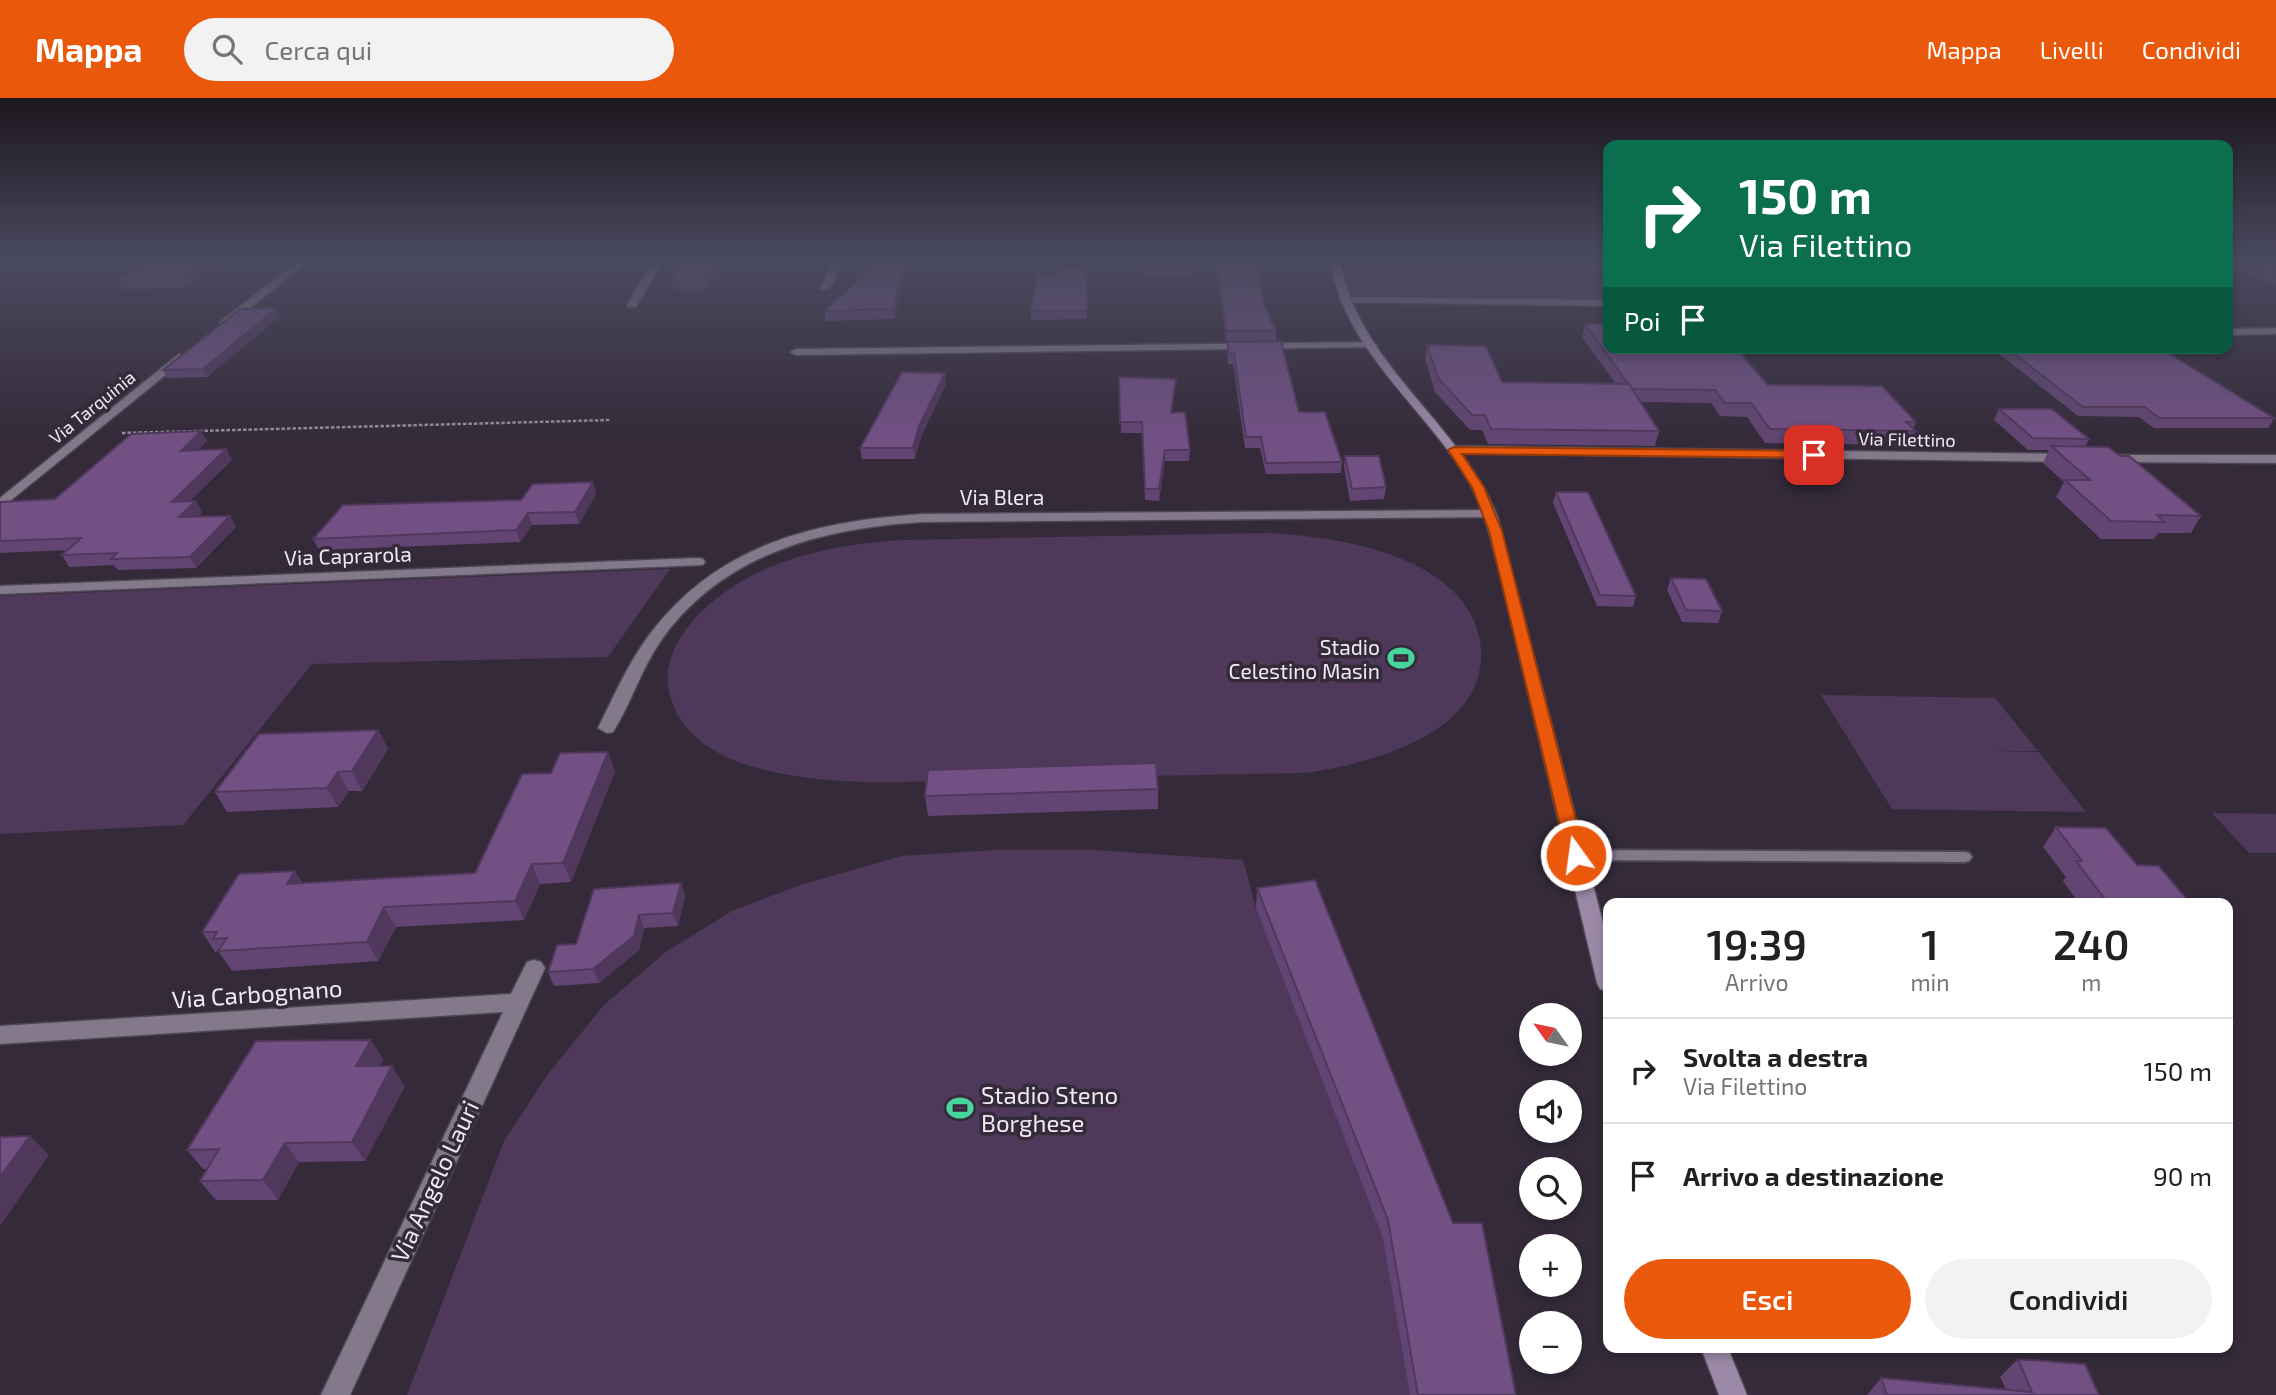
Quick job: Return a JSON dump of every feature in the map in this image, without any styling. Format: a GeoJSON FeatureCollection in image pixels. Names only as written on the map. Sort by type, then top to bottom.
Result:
{"type":"FeatureCollection","features":[{"type":"Feature","properties":{"kind":"main road"},"geometry":{"type":"LineString","coordinates":[[1356,320],[1372,345],[1454,450],[1478,487],[1489,514],[1505,566],[1603,963]]}},
{"type":"Feature","properties":{"kind":"main road"},"geometry":{"type":"LineString","coordinates":[[1717,1353],[1733,1395]]}},
{"type":"Feature","properties":{"kind":"street"},"geometry":{"type":"LineString","coordinates":[[219,328],[230,320]]}},
{"type":"Feature","properties":{"kind":"street"},"geometry":{"type":"LineString","coordinates":[[2233,332],[2276,331]]}},
{"type":"Feature","properties":{"kind":"street","name":"Via Tarquinia"},"geometry":{"type":"LineString","coordinates":[[0,505],[197,345]]}},
{"type":"Feature","properties":{"kind":"street"},"geometry":{"type":"LineString","coordinates":[[796,352],[1372,345]]}},
{"type":"Feature","properties":{"kind":"street","name":"Via Filettino"},"geometry":{"type":"LineString","coordinates":[[1454,450],[2276,460]]}},
{"type":"Feature","properties":{"kind":"street","name":"Via Blera"},"geometry":{"type":"LineString","coordinates":[[607,728],[648,649],[691,596],[748,556],[822,530],[878,520],[923,518],[1489,514]]}},
{"type":"Feature","properties":{"kind":"street","name":"Via Caprarola"},"geometry":{"type":"LineString","coordinates":[[0,590],[698,562]]}},
{"type":"Feature","properties":{"kind":"street","name":"Via Angelo Lauri"},"geometry":{"type":"LineString","coordinates":[[335,1395],[534,968]]}},
{"type":"Feature","properties":{"kind":"street","name":"Via Carbognano"},"geometry":{"type":"LineString","coordinates":[[0,1035],[518,1002]]}},
{"type":"Feature","properties":{"kind":"lane"},"geometry":{"type":"LineString","coordinates":[[1576,855],[1964,857]]}},
{"type":"Feature","properties":{"kind":"path"},"geometry":{"type":"LineString","coordinates":[[86,434],[610,420]]}},
{"type":"Feature","properties":{"kind":"shaded area"},"geometry":{"type":"Polygon","coordinates":[[[1266,533],[1339,541],[1389,554],[1434,576],[1452,590],[1474,620],[1481,647],[1476,684],[1462,707],[1441,726],[1415,742],[1387,754],[1358,763],[1304,773],[868,782],[779,773],[726,757],[693,735],[677,714],[672,702],[669,665],[678,642],[692,621],[722,594],[746,579],[796,558],[850,545],[905,540],[1266,533]]]}},
{"type":"Feature","properties":{"kind":"shaded area"},"geometry":{"type":"Polygon","coordinates":[[[670,569],[608,657],[312,664],[183,825],[0,834],[0,596],[670,569]]]}},
{"type":"Feature","properties":{"kind":"shaded area"},"geometry":{"type":"Polygon","coordinates":[[[1821,695],[1995,698],[2038,751],[1993,751],[2039,752],[2086,812],[1892,809],[1821,695]]]}},
{"type":"Feature","properties":{"kind":"shaded area"},"geometry":{"type":"Polygon","coordinates":[[[2212,813],[2276,814],[2276,853],[2249,853],[2212,813]]]}},
{"type":"Feature","properties":{"kind":"shaded area","name":"Stadio Steno Borghese"},"geometry":{"type":"Polygon","coordinates":[[[996,850],[1094,850],[1243,860],[1256,908],[1505,1395],[407,1395],[504,1141],[548,1074],[604,1005],[667,951],[732,911],[800,885],[901,856],[996,850]]]}},
{"type":"Feature","properties":{"kind":"building"},"geometry":{"type":"Polygon","coordinates":[[[227,320],[263,320],[203,369],[163,370],[227,320]]]}},
{"type":"Feature","properties":{"kind":"building"},"geometry":{"type":"Polygon","coordinates":[[[1224,320],[1271,320],[1276,331],[1226,331],[1224,320]]]}},
{"type":"Feature","properties":{"kind":"building"},"geometry":{"type":"Polygon","coordinates":[[[1585,324],[1603,324],[1603,349],[1585,324]]]}},
{"type":"Feature","properties":{"kind":"building"},"geometry":{"type":"Polygon","coordinates":[[[1281,341],[1299,412],[1325,412],[1342,462],[1266,463],[1261,437],[1246,437],[1234,354],[1229,354],[1227,342],[1281,341]]]}},
{"type":"Feature","properties":{"kind":"building"},"geometry":{"type":"Polygon","coordinates":[[[1427,345],[1486,346],[1502,382],[1629,384],[1659,431],[1491,429],[1485,415],[1472,415],[1438,378],[1427,345]]]}},
{"type":"Feature","properties":{"kind":"building"},"geometry":{"type":"Polygon","coordinates":[[[1607,354],[1741,354],[1768,385],[1882,386],[1916,422],[1906,422],[1916,431],[1770,429],[1751,403],[1725,403],[1715,390],[1632,389],[1607,354]]]}},
{"type":"Feature","properties":{"kind":"building"},"geometry":{"type":"Polygon","coordinates":[[[2015,354],[2170,354],[2274,418],[2159,418],[2145,407],[2083,407],[2015,354]]]}},
{"type":"Feature","properties":{"kind":"building"},"geometry":{"type":"Polygon","coordinates":[[[902,372],[945,373],[919,426],[913,448],[860,448],[902,372]]]}},
{"type":"Feature","properties":{"kind":"building"},"geometry":{"type":"Polygon","coordinates":[[[1119,377],[1176,379],[1171,413],[1185,412],[1190,450],[1165,450],[1159,489],[1145,489],[1142,422],[1120,422],[1119,377]]]}},
{"type":"Feature","properties":{"kind":"building"},"geometry":{"type":"Polygon","coordinates":[[[1999,409],[2052,409],[2089,439],[2033,438],[1999,409]]]}},
{"type":"Feature","properties":{"kind":"building"},"geometry":{"type":"Polygon","coordinates":[[[201,431],[181,451],[226,449],[172,502],[196,501],[179,517],[230,516],[190,557],[111,559],[117,553],[62,555],[81,538],[0,541],[0,502],[55,499],[131,434],[201,431]]]}},
{"type":"Feature","properties":{"kind":"building"},"geometry":{"type":"Polygon","coordinates":[[[2051,446],[2108,447],[2120,456],[2129,456],[2201,516],[2157,515],[2164,522],[2111,521],[2065,480],[2090,480],[2051,446]]]}},
{"type":"Feature","properties":{"kind":"building"},"geometry":{"type":"Polygon","coordinates":[[[1345,456],[1379,456],[1386,487],[1352,489],[1345,456]]]}},
{"type":"Feature","properties":{"kind":"building"},"geometry":{"type":"Polygon","coordinates":[[[593,482],[575,512],[528,513],[516,530],[313,539],[343,505],[521,500],[533,484],[593,482]]]}},
{"type":"Feature","properties":{"kind":"building"},"geometry":{"type":"Polygon","coordinates":[[[1556,492],[1588,492],[1636,596],[1600,595],[1556,492]]]}},
{"type":"Feature","properties":{"kind":"building"},"geometry":{"type":"Polygon","coordinates":[[[1671,578],[1706,579],[1722,611],[1686,610],[1671,578]]]}},
{"type":"Feature","properties":{"kind":"building"},"geometry":{"type":"Polygon","coordinates":[[[378,730],[352,771],[338,772],[327,788],[215,792],[259,734],[378,730]]]}},
{"type":"Feature","properties":{"kind":"building"},"geometry":{"type":"Polygon","coordinates":[[[608,752],[563,863],[532,864],[515,901],[384,907],[367,942],[218,951],[227,938],[213,939],[217,932],[202,932],[239,874],[295,871],[287,884],[475,873],[522,774],[551,773],[560,753],[608,752]]]}},
{"type":"Feature","properties":{"kind":"building"},"geometry":{"type":"Polygon","coordinates":[[[1156,763],[1158,789],[925,796],[928,770],[1156,763]]]}},
{"type":"Feature","properties":{"kind":"building"},"geometry":{"type":"Polygon","coordinates":[[[2056,827],[2106,828],[2137,865],[2159,866],[2186,898],[2104,898],[2076,861],[2082,861],[2056,827]]]}},
{"type":"Feature","properties":{"kind":"building"},"geometry":{"type":"Polygon","coordinates":[[[1315,880],[1453,1223],[1482,1223],[1516,1395],[1418,1395],[1388,1220],[1257,888],[1315,880]]]}},
{"type":"Feature","properties":{"kind":"building"},"geometry":{"type":"Polygon","coordinates":[[[681,883],[673,913],[639,915],[634,936],[593,969],[548,972],[557,945],[576,944],[594,889],[681,883]]]}},
{"type":"Feature","properties":{"kind":"building"},"geometry":{"type":"Polygon","coordinates":[[[371,1040],[356,1066],[392,1066],[352,1142],[285,1143],[263,1180],[200,1181],[219,1149],[187,1150],[256,1041],[371,1040]]]}},
{"type":"Feature","properties":{"kind":"building"},"geometry":{"type":"Polygon","coordinates":[[[30,1136],[0,1177],[0,1137],[30,1136]]]}},
{"type":"Feature","properties":{"kind":"building"},"geometry":{"type":"Polygon","coordinates":[[[2018,1359],[2085,1364],[2099,1395],[1887,1395],[1881,1378],[2032,1392],[2018,1359]]]}},
{"type":"Feature","properties":{"kind":"place","name":"Stadio Celestino Masin"},"geometry":{"type":"Point","coordinates":[1401,658]}},
{"type":"Feature","properties":{"kind":"place","name":"Stadio Steno Borghese"},"geometry":{"type":"Point","coordinates":[960,1108]}},
{"type":"Feature","properties":{"kind":"route"},"geometry":{"type":"LineString","coordinates":[[1576,855],[1495,531],[1478,487],[1454,450],[1814,455]]}}]}
